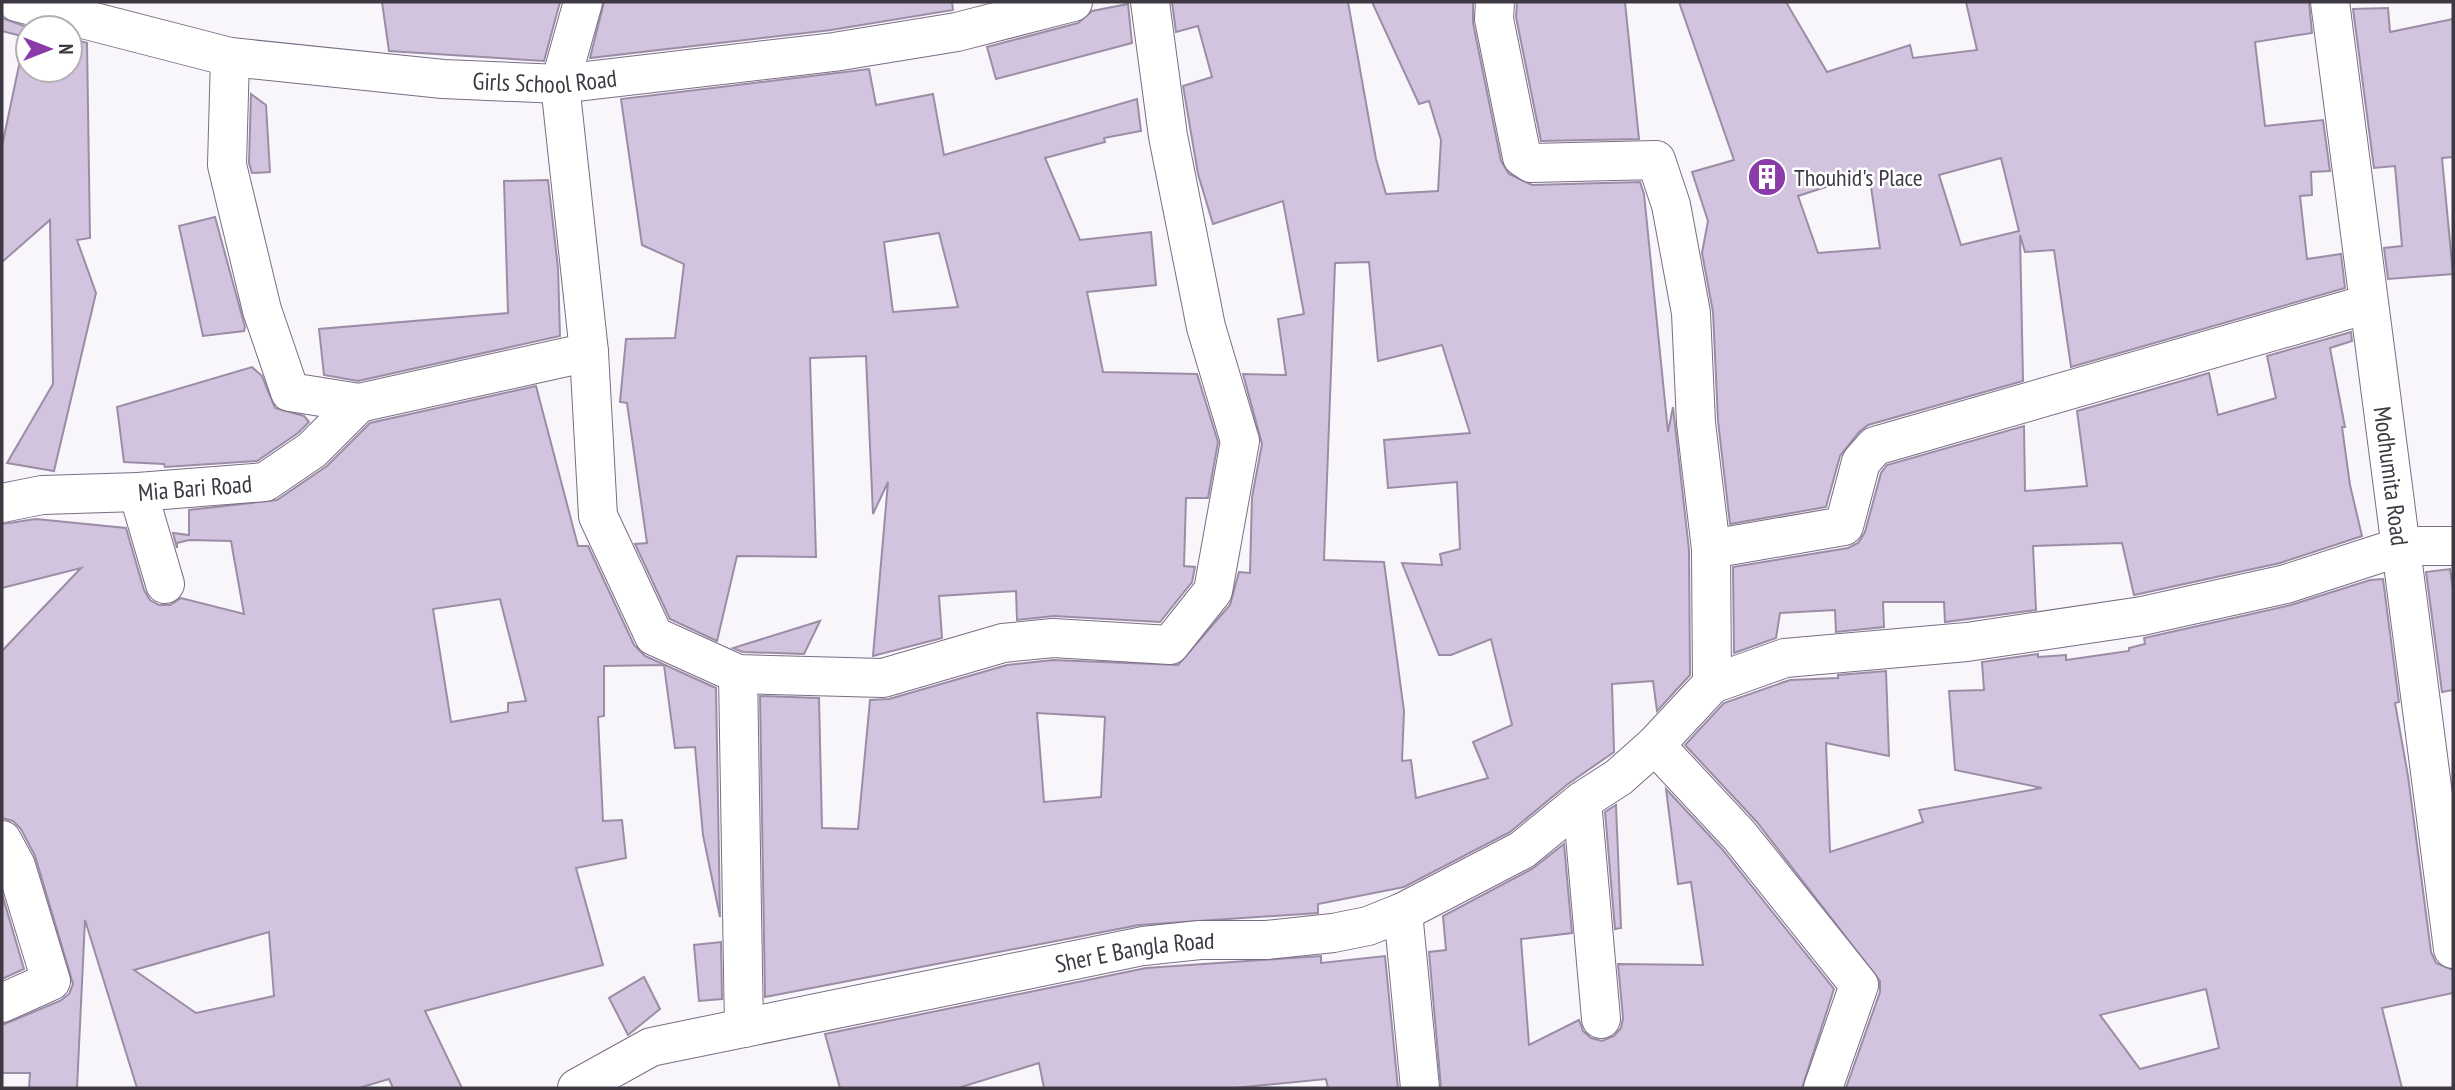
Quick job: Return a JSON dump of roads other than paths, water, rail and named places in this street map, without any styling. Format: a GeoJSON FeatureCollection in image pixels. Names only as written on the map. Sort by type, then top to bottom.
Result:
{"type":"FeatureCollection","features":[{"type":"Feature","properties":{"kind":"street","name":"Girls School Road"},"geometry":{"type":"LineString","coordinates":[[17,2],[230,57],[443,79],[561,84],[834,52],[957,32],[1073,2]]}},
{"type":"Feature","properties":{"kind":"street"},"geometry":{"type":"LineString","coordinates":[[583,2],[561,84],[589,352],[598,516],[654,636],[738,674],[883,678],[1003,643],[1053,638],[1170,645],[1213,591],[1240,442],[1200,300],[1168,136],[1150,2]]}},
{"type":"Feature","properties":{"kind":"street"},"geometry":{"type":"LineString","coordinates":[[1495,2],[1494,19],[1522,157],[1531,163],[1656,160],[1671,205],[1691,313],[1696,423],[1712,549],[1712,684],[1785,658],[1967,642],[2142,616],[2286,584],[2403,546],[2453,546]]}},
{"type":"Feature","properties":{"kind":"street","name":"Modhumita Road"},"geometry":{"type":"LineString","coordinates":[[2330,2],[2368,304],[2403,546],[2453,949]]}},
{"type":"Feature","properties":{"kind":"street"},"geometry":{"type":"LineString","coordinates":[[230,57],[227,165],[262,310],[290,392],[359,403],[589,352]]}},
{"type":"Feature","properties":{"kind":"street"},"geometry":{"type":"LineString","coordinates":[[1712,549],[1844,526],[1861,463],[1875,446],[2368,304]]}},
{"type":"Feature","properties":{"kind":"street","name":"Mia Bari Road"},"geometry":{"type":"LineString","coordinates":[[2,503],[42,495],[138,492],[265,482],[312,450],[359,403]]}},
{"type":"Feature","properties":{"kind":"street"},"geometry":{"type":"LineString","coordinates":[[138,492],[165,584]]}},
{"type":"Feature","properties":{"kind":"street"},"geometry":{"type":"LineString","coordinates":[[738,674],[744,1028]]}},
{"type":"Feature","properties":{"kind":"street","name":"Sher E Bangla Road"},"geometry":{"type":"LineString","coordinates":[[577,1088],[651,1047],[1143,946],[1200,940],[1267,940],[1333,933],[1368,926],[1403,912],[1522,850],[1582,801],[1619,777],[1655,746],[1712,684]]}},
{"type":"Feature","properties":{"kind":"street"},"geometry":{"type":"LineString","coordinates":[[1655,746],[1740,835],[1859,985],[1823,1088]]}},
{"type":"Feature","properties":{"kind":"street"},"geometry":{"type":"LineString","coordinates":[[1582,801],[1601,1020]]}},
{"type":"Feature","properties":{"kind":"street"},"geometry":{"type":"LineString","coordinates":[[2,839],[16,866],[51,981],[2,1003]]}},
{"type":"Feature","properties":{"kind":"street"},"geometry":{"type":"LineString","coordinates":[[1403,912],[1420,1088]]}},
{"type":"Feature","properties":{"kind":"place","name":"Thouhid's Place"},"geometry":{"type":"Point","coordinates":[1767,177]}}]}
